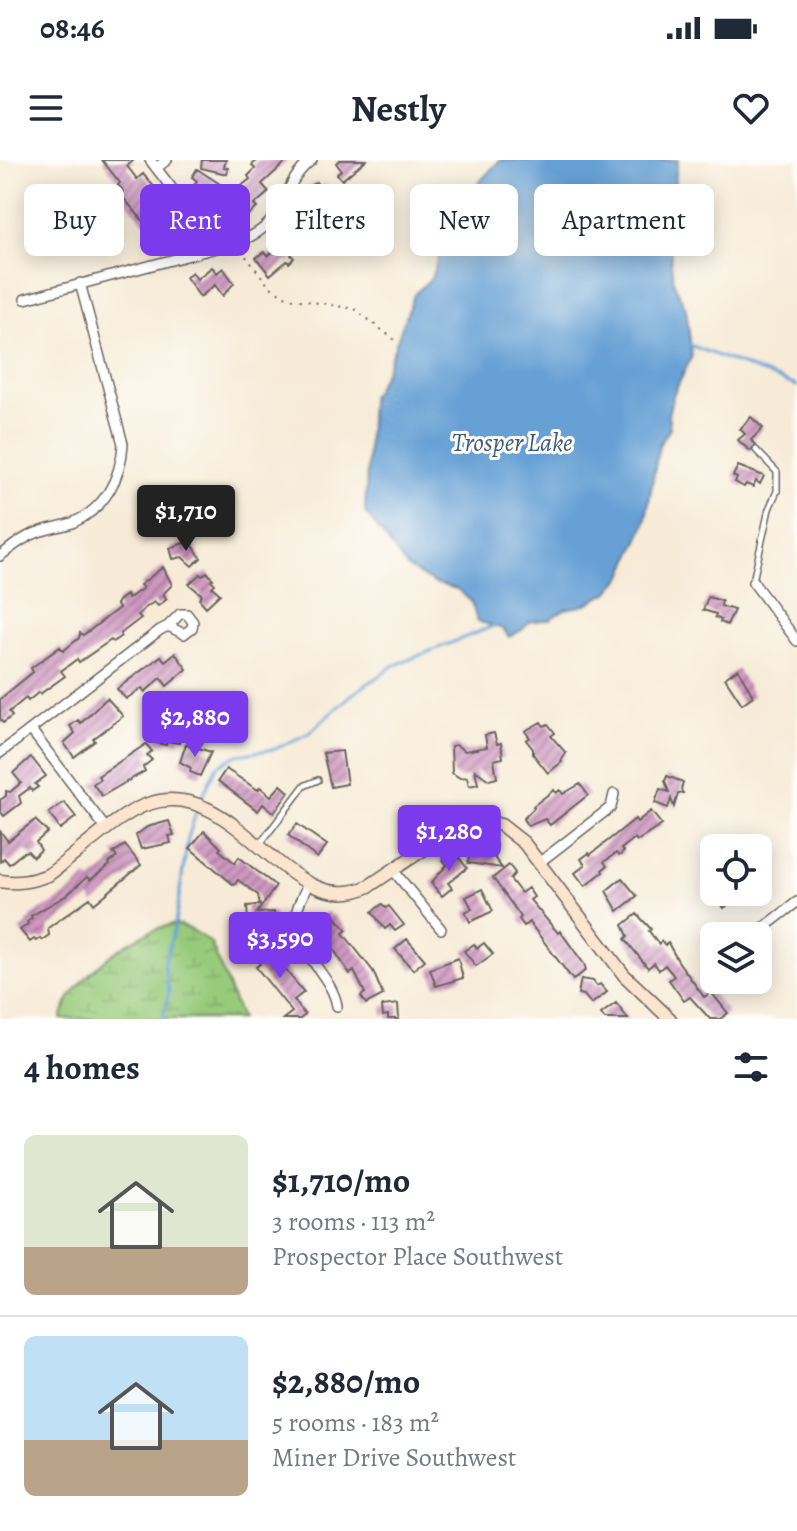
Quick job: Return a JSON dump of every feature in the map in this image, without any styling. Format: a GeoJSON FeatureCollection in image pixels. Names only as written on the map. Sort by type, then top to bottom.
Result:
{"type":"FeatureCollection","features":[{"type":"Feature","properties":{"kind":"street"},"geometry":{"type":"LineString","coordinates":[[167,160],[153,164],[168,184]]}},
{"type":"Feature","properties":{"kind":"street"},"geometry":{"type":"LineString","coordinates":[[250,237],[268,225],[289,194],[298,172],[312,160]]}},
{"type":"Feature","properties":{"kind":"street"},"geometry":{"type":"LineString","coordinates":[[25,299],[183,256]]}},
{"type":"Feature","properties":{"kind":"street"},"geometry":{"type":"LineString","coordinates":[[0,556],[26,537],[72,523],[88,514],[107,496],[120,469],[123,444],[80,283]]}},
{"type":"Feature","properties":{"kind":"street"},"geometry":{"type":"LineString","coordinates":[[753,582],[797,641]]}},
{"type":"Feature","properties":{"kind":"street"},"geometry":{"type":"LineString","coordinates":[[0,753],[168,626]]}},
{"type":"Feature","properties":{"kind":"street"},"geometry":{"type":"LineString","coordinates":[[31,730],[107,830]]}},
{"type":"Feature","properties":{"kind":"street"},"geometry":{"type":"LineString","coordinates":[[540,862],[611,807],[614,794]]}},
{"type":"Feature","properties":{"kind":"street"},"geometry":{"type":"LineString","coordinates":[[0,881],[33,881],[48,875],[147,804],[183,801],[214,812],[308,884],[327,892],[348,894],[369,886],[460,825],[480,820],[501,825],[524,843],[624,975],[670,1019]]}},
{"type":"Feature","properties":{"kind":"street"},"geometry":{"type":"LineString","coordinates":[[393,870],[441,929]]}},
{"type":"Feature","properties":{"kind":"street"},"geometry":{"type":"LineString","coordinates":[[308,884],[296,914],[296,927],[301,943],[335,992],[337,1006]]}},
{"type":"Feature","properties":{"kind":"street"},"geometry":{"type":"LineString","coordinates":[[771,922],[797,902]]}},
{"type":"Feature","properties":{"kind":"lane"},"geometry":{"type":"LineString","coordinates":[[753,582],[769,509],[777,491],[777,472],[756,450]]}},
{"type":"Feature","properties":{"kind":"lane"},"geometry":{"type":"LineString","coordinates":[[259,845],[304,786],[318,780]]}},
{"type":"Feature","properties":{"kind":"path"},"geometry":{"type":"LineString","coordinates":[[245,256],[269,286],[288,298],[355,309],[396,341]]}},
{"type":"Feature","properties":{"kind":"green space"},"geometry":{"type":"Polygon","coordinates":[[[175,924],[192,930],[211,943],[241,1019],[61,1019],[77,988],[107,958],[142,935],[175,924]]]}},
{"type":"Feature","properties":{"kind":"water","name":"Trosper Lake"},"geometry":{"type":"Polygon","coordinates":[[[500,160],[678,160],[674,184],[534,184],[534,256],[671,256],[674,283],[686,309],[692,356],[673,395],[668,415],[670,429],[659,445],[645,524],[623,576],[608,593],[582,606],[565,609],[550,619],[529,622],[509,637],[503,629],[477,621],[471,601],[457,589],[434,583],[407,567],[365,512],[370,399],[385,372],[414,295],[431,278],[439,256],[518,256],[518,184],[478,184],[500,160]]]}},
{"type":"Feature","properties":{"kind":"building"},"geometry":{"type":"Polygon","coordinates":[[[102,160],[134,160],[127,166],[137,179],[143,174],[152,184],[140,184],[140,217],[124,199],[124,184],[102,160]]]}},
{"type":"Feature","properties":{"kind":"building"},"geometry":{"type":"Polygon","coordinates":[[[202,160],[226,160],[224,167],[228,168],[227,174],[201,168],[202,160]]]}},
{"type":"Feature","properties":{"kind":"building"},"geometry":{"type":"Polygon","coordinates":[[[258,160],[288,160],[262,184],[266,195],[250,213],[250,184],[244,184],[255,169],[252,165],[258,160]]]}},
{"type":"Feature","properties":{"kind":"building"},"geometry":{"type":"Polygon","coordinates":[[[340,160],[366,160],[342,180],[337,174],[341,170],[336,163],[340,160]]]}},
{"type":"Feature","properties":{"kind":"building"},"geometry":{"type":"Polygon","coordinates":[[[197,169],[220,184],[195,184],[197,181],[192,177],[197,169]]]}},
{"type":"Feature","properties":{"kind":"building"},"geometry":{"type":"Polygon","coordinates":[[[264,252],[266,256],[294,258],[270,275],[256,258],[264,252]]]}},
{"type":"Feature","properties":{"kind":"building"},"geometry":{"type":"Polygon","coordinates":[[[212,267],[217,273],[223,268],[234,283],[223,296],[215,285],[200,297],[186,277],[192,272],[197,279],[212,267]]]}},
{"type":"Feature","properties":{"kind":"building"},"geometry":{"type":"Polygon","coordinates":[[[751,417],[763,428],[751,440],[756,445],[750,451],[738,440],[745,434],[740,429],[751,417]]]}},
{"type":"Feature","properties":{"kind":"building"},"geometry":{"type":"Polygon","coordinates":[[[738,466],[764,476],[760,484],[756,481],[753,487],[746,484],[744,487],[735,482],[737,478],[733,476],[738,466]]]}},
{"type":"Feature","properties":{"kind":"building"},"geometry":{"type":"Polygon","coordinates":[[[190,541],[201,558],[192,566],[182,557],[173,559],[170,548],[190,541]]]}},
{"type":"Feature","properties":{"kind":"building"},"geometry":{"type":"Polygon","coordinates":[[[163,567],[172,585],[163,594],[167,599],[158,606],[154,602],[145,608],[138,615],[141,618],[113,642],[111,640],[61,671],[65,676],[28,701],[26,698],[9,712],[12,716],[3,723],[0,719],[0,699],[33,672],[31,668],[60,647],[63,651],[79,638],[80,633],[83,635],[119,608],[116,604],[119,600],[126,595],[128,599],[143,588],[140,585],[163,567]]]}},
{"type":"Feature","properties":{"kind":"building"},"geometry":{"type":"Polygon","coordinates":[[[207,572],[215,584],[212,587],[220,594],[206,607],[199,599],[202,595],[189,584],[207,572]]]}},
{"type":"Feature","properties":{"kind":"building"},"geometry":{"type":"Polygon","coordinates":[[[708,597],[722,601],[721,606],[734,610],[727,625],[715,617],[716,614],[703,610],[708,597]]]}},
{"type":"Feature","properties":{"kind":"building"},"geometry":{"type":"Polygon","coordinates":[[[175,653],[187,669],[167,686],[161,678],[145,692],[142,688],[126,699],[117,689],[161,656],[165,661],[175,653]]]}},
{"type":"Feature","properties":{"kind":"building"},"geometry":{"type":"Polygon","coordinates":[[[738,669],[753,696],[742,704],[725,678],[738,669]]]}},
{"type":"Feature","properties":{"kind":"building"},"geometry":{"type":"Polygon","coordinates":[[[107,698],[123,716],[74,757],[64,743],[75,733],[70,726],[78,720],[81,723],[107,698]]]}},
{"type":"Feature","properties":{"kind":"building"},"geometry":{"type":"Polygon","coordinates":[[[160,719],[183,724],[179,743],[156,743],[160,719]]]}},
{"type":"Feature","properties":{"kind":"building"},"geometry":{"type":"Polygon","coordinates":[[[541,722],[544,726],[548,724],[555,733],[551,736],[566,753],[562,762],[548,773],[526,740],[530,738],[525,731],[541,722]]]}},
{"type":"Feature","properties":{"kind":"building"},"geometry":{"type":"Polygon","coordinates":[[[494,733],[497,744],[501,743],[503,758],[494,760],[497,778],[489,780],[475,770],[478,784],[469,786],[467,777],[460,778],[452,773],[451,746],[456,745],[465,751],[487,747],[485,735],[494,733]]]}},
{"type":"Feature","properties":{"kind":"building"},"geometry":{"type":"Polygon","coordinates":[[[146,744],[152,751],[147,755],[152,760],[143,767],[145,771],[102,796],[93,784],[100,779],[98,776],[146,744]]]}},
{"type":"Feature","properties":{"kind":"building"},"geometry":{"type":"Polygon","coordinates":[[[186,744],[211,752],[200,776],[190,772],[191,768],[180,762],[186,744]]]}},
{"type":"Feature","properties":{"kind":"building"},"geometry":{"type":"Polygon","coordinates":[[[342,751],[347,784],[331,787],[323,753],[342,751]]]}},
{"type":"Feature","properties":{"kind":"building"},"geometry":{"type":"Polygon","coordinates":[[[31,757],[46,776],[35,784],[38,787],[32,791],[30,788],[19,796],[21,803],[4,816],[0,811],[0,800],[6,796],[6,791],[10,792],[21,783],[13,773],[31,757]]]}},
{"type":"Feature","properties":{"kind":"building"},"geometry":{"type":"Polygon","coordinates":[[[226,769],[271,796],[281,785],[289,792],[274,813],[263,804],[258,811],[218,781],[226,769]]]}},
{"type":"Feature","properties":{"kind":"building"},"geometry":{"type":"Polygon","coordinates":[[[667,776],[683,782],[683,793],[678,794],[674,807],[671,799],[668,808],[655,803],[660,789],[669,792],[665,781],[667,776]]]}},
{"type":"Feature","properties":{"kind":"building"},"geometry":{"type":"Polygon","coordinates":[[[580,784],[588,795],[550,825],[545,819],[528,826],[523,819],[533,806],[554,790],[556,793],[560,790],[563,794],[580,784]]]}},
{"type":"Feature","properties":{"kind":"building"},"geometry":{"type":"Polygon","coordinates":[[[64,802],[76,817],[60,829],[49,813],[64,802]]]}},
{"type":"Feature","properties":{"kind":"building"},"geometry":{"type":"Polygon","coordinates":[[[651,811],[662,825],[637,841],[635,838],[621,849],[624,852],[619,856],[616,853],[604,862],[607,866],[603,872],[585,886],[575,873],[585,865],[581,859],[635,819],[637,822],[651,811]]]}},
{"type":"Feature","properties":{"kind":"building"},"geometry":{"type":"Polygon","coordinates":[[[35,820],[48,832],[36,842],[41,850],[33,857],[28,851],[9,864],[4,858],[0,862],[0,831],[8,841],[35,820]]]}},
{"type":"Feature","properties":{"kind":"building"},"geometry":{"type":"Polygon","coordinates":[[[169,821],[174,835],[169,836],[171,843],[141,849],[136,835],[147,827],[169,821]]]}},
{"type":"Feature","properties":{"kind":"building"},"geometry":{"type":"Polygon","coordinates":[[[297,824],[327,845],[317,858],[288,835],[297,824]]]}},
{"type":"Feature","properties":{"kind":"building"},"geometry":{"type":"Polygon","coordinates":[[[204,831],[221,848],[219,850],[235,863],[239,857],[276,886],[257,913],[274,912],[274,923],[270,923],[271,937],[249,937],[247,906],[260,905],[258,895],[238,880],[234,885],[190,848],[204,831]]]}},
{"type":"Feature","properties":{"kind":"building"},"geometry":{"type":"Polygon","coordinates":[[[487,843],[497,845],[495,859],[502,868],[468,863],[471,846],[487,847],[487,843]]]}},
{"type":"Feature","properties":{"kind":"building"},"geometry":{"type":"Polygon","coordinates":[[[125,845],[141,865],[94,904],[90,898],[48,928],[49,935],[30,942],[20,930],[28,924],[31,916],[110,865],[117,857],[113,853],[125,845]]]}},
{"type":"Feature","properties":{"kind":"building"},"geometry":{"type":"Polygon","coordinates":[[[454,851],[467,868],[448,883],[452,888],[442,896],[431,883],[447,865],[443,860],[454,851]]]}},
{"type":"Feature","properties":{"kind":"building"},"geometry":{"type":"Polygon","coordinates":[[[509,865],[515,873],[510,879],[521,893],[528,888],[534,897],[530,900],[558,933],[560,931],[584,964],[586,970],[573,980],[529,922],[524,926],[493,878],[509,865]]]}},
{"type":"Feature","properties":{"kind":"building"},"geometry":{"type":"Polygon","coordinates":[[[622,878],[637,896],[618,911],[606,891],[622,878]]]}},
{"type":"Feature","properties":{"kind":"building"},"geometry":{"type":"Polygon","coordinates":[[[482,889],[493,911],[470,922],[465,912],[472,909],[466,897],[482,889]]]}},
{"type":"Feature","properties":{"kind":"building"},"geometry":{"type":"Polygon","coordinates":[[[382,904],[386,908],[389,906],[404,925],[395,931],[390,925],[385,929],[372,912],[382,904]]]}},
{"type":"Feature","properties":{"kind":"building"},"geometry":{"type":"Polygon","coordinates":[[[328,912],[347,930],[343,933],[373,971],[383,995],[366,1004],[361,996],[365,993],[354,971],[350,974],[330,944],[326,946],[318,936],[323,933],[314,922],[328,912]]]}},
{"type":"Feature","properties":{"kind":"building"},"geometry":{"type":"Polygon","coordinates":[[[637,914],[651,929],[649,931],[659,944],[661,941],[665,945],[668,943],[700,994],[704,997],[713,994],[728,1013],[720,1019],[710,1019],[690,997],[684,1001],[669,980],[674,976],[665,965],[659,970],[654,963],[648,968],[625,939],[628,936],[623,925],[637,914]]]}},
{"type":"Feature","properties":{"kind":"building"},"geometry":{"type":"Polygon","coordinates":[[[407,939],[425,960],[413,970],[395,949],[407,939]]]}},
{"type":"Feature","properties":{"kind":"building"},"geometry":{"type":"Polygon","coordinates":[[[484,943],[493,954],[476,966],[464,951],[474,944],[477,948],[484,943]]]}},
{"type":"Feature","properties":{"kind":"building"},"geometry":{"type":"Polygon","coordinates":[[[265,948],[274,950],[277,955],[280,953],[287,963],[282,966],[304,992],[294,1000],[305,1015],[300,1019],[283,1019],[292,1012],[256,967],[260,964],[254,955],[265,948]]]}},
{"type":"Feature","properties":{"kind":"building"},"geometry":{"type":"Polygon","coordinates":[[[458,958],[463,978],[436,986],[430,969],[458,958]]]}},
{"type":"Feature","properties":{"kind":"building"},"geometry":{"type":"Polygon","coordinates":[[[581,979],[593,981],[597,986],[600,984],[607,992],[591,1004],[584,995],[578,994],[581,979]]]}},
{"type":"Feature","properties":{"kind":"building"},"geometry":{"type":"Polygon","coordinates":[[[616,1003],[628,1019],[605,1019],[601,1014],[616,1003]]]}},
{"type":"Feature","properties":{"kind":"building"},"geometry":{"type":"Polygon","coordinates":[[[398,1004],[399,1019],[383,1016],[382,1006],[398,1004]]]}},
{"type":"Feature","properties":{"kind":"waterway"},"geometry":{"type":"LineString","coordinates":[[687,344],[797,386]]}},
{"type":"Feature","properties":{"kind":"waterway"},"geometry":{"type":"LineString","coordinates":[[202,797],[217,766],[237,755],[275,749],[309,733],[350,696],[393,666],[496,625]]}},
{"type":"Feature","properties":{"kind":"waterway"},"geometry":{"type":"LineString","coordinates":[[163,1019],[169,992],[164,965],[175,924],[188,838],[196,812]]}}]}
